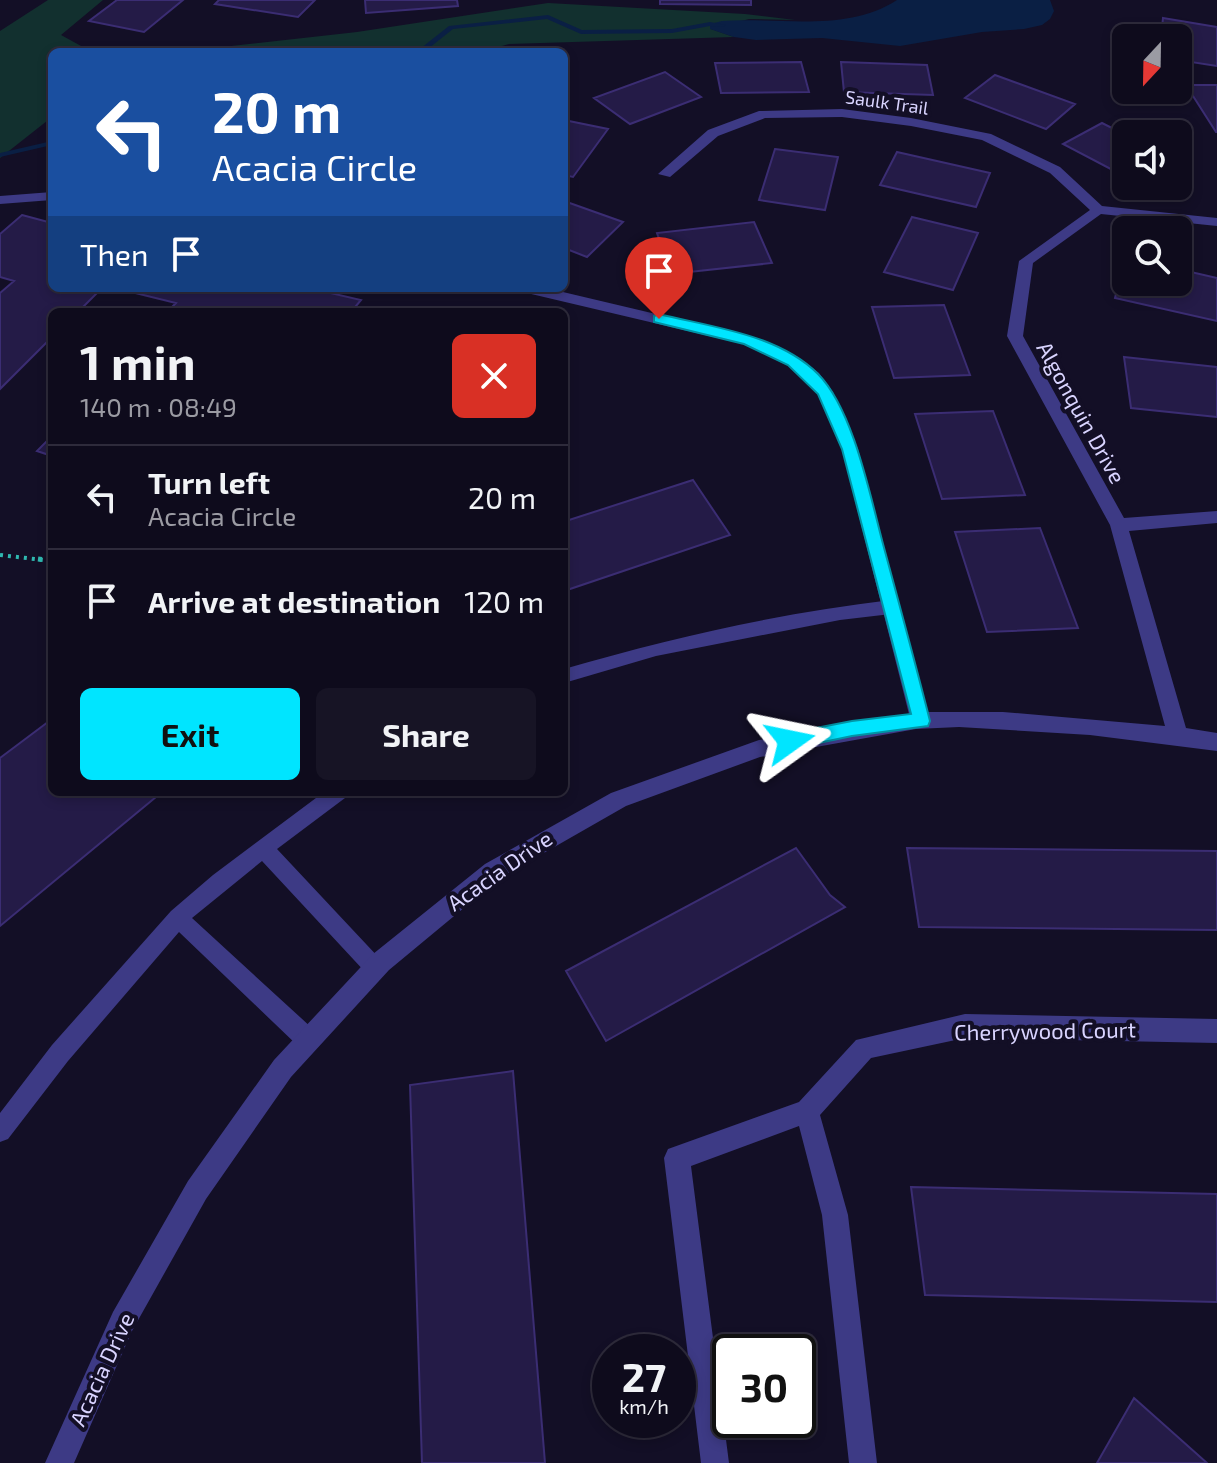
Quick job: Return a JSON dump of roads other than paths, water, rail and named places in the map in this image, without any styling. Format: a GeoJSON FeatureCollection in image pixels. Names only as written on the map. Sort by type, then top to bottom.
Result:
{"type":"FeatureCollection","features":[{"type":"Feature","properties":{"kind":"street","name":"Saulk Trail"},"geometry":{"type":"LineString","coordinates":[[665,174],[713,133],[763,114],[842,113],[911,122],[986,137],[1055,170],[1098,210]]}},
{"type":"Feature","properties":{"kind":"street"},"geometry":{"type":"LineString","coordinates":[[0,200],[48,196]]}},
{"type":"Feature","properties":{"kind":"street"},"geometry":{"type":"LineString","coordinates":[[1098,210],[1217,222]]}},
{"type":"Feature","properties":{"kind":"street","name":"Algonquin Drive"},"geometry":{"type":"LineString","coordinates":[[1098,210],[1026,261],[1015,336],[1119,525],[1178,735]]}},
{"type":"Feature","properties":{"kind":"street"},"geometry":{"type":"LineString","coordinates":[[544,292],[748,340],[793,361],[813,377],[825,392],[850,449],[921,721]]}},
{"type":"Feature","properties":{"kind":"street"},"geometry":{"type":"LineString","coordinates":[[1119,525],[1217,517]]}},
{"type":"Feature","properties":{"kind":"street","name":"Acacia Drive"},"geometry":{"type":"LineString","coordinates":[[59,1463],[111,1345],[158,1252],[197,1188],[305,1037],[374,967],[498,866],[611,801],[672,774],[729,756],[852,728],[921,721],[1055,725],[1178,735],[1217,742]]}},
{"type":"Feature","properties":{"kind":"street","name":"Cherrywood Court"},"geometry":{"type":"LineString","coordinates":[[715,1463],[677,1158],[807,1111],[864,1048],[965,1026],[1217,1031]]}},
{"type":"Feature","properties":{"kind":"street"},"geometry":{"type":"LineString","coordinates":[[807,1111],[835,1215],[863,1463]]}},
{"type":"Feature","properties":{"kind":"lane"},"geometry":{"type":"LineString","coordinates":[[568,675],[656,649],[840,613],[891,607]]}},
{"type":"Feature","properties":{"kind":"lane"},"geometry":{"type":"LineString","coordinates":[[0,1131],[60,1053],[178,918],[333,796]]}},
{"type":"Feature","properties":{"kind":"lane"},"geometry":{"type":"LineString","coordinates":[[263,848],[374,967]]}},
{"type":"Feature","properties":{"kind":"lane"},"geometry":{"type":"LineString","coordinates":[[178,918],[305,1037]]}},
{"type":"Feature","properties":{"kind":"water"},"geometry":{"type":"Polygon","coordinates":[[[897,0],[1050,0],[1054,11],[1042,25],[900,46],[822,38],[756,40],[710,29],[710,24],[722,21],[812,21],[856,17],[897,0]]]}},
{"type":"Feature","properties":{"kind":"waterway"},"geometry":{"type":"LineString","coordinates":[[425,48],[451,27],[548,17],[581,32],[672,31],[710,24],[723,25]]}},
{"type":"Feature","properties":{"kind":"waterway"},"geometry":{"type":"LineString","coordinates":[[0,155],[48,144]]}}]}
